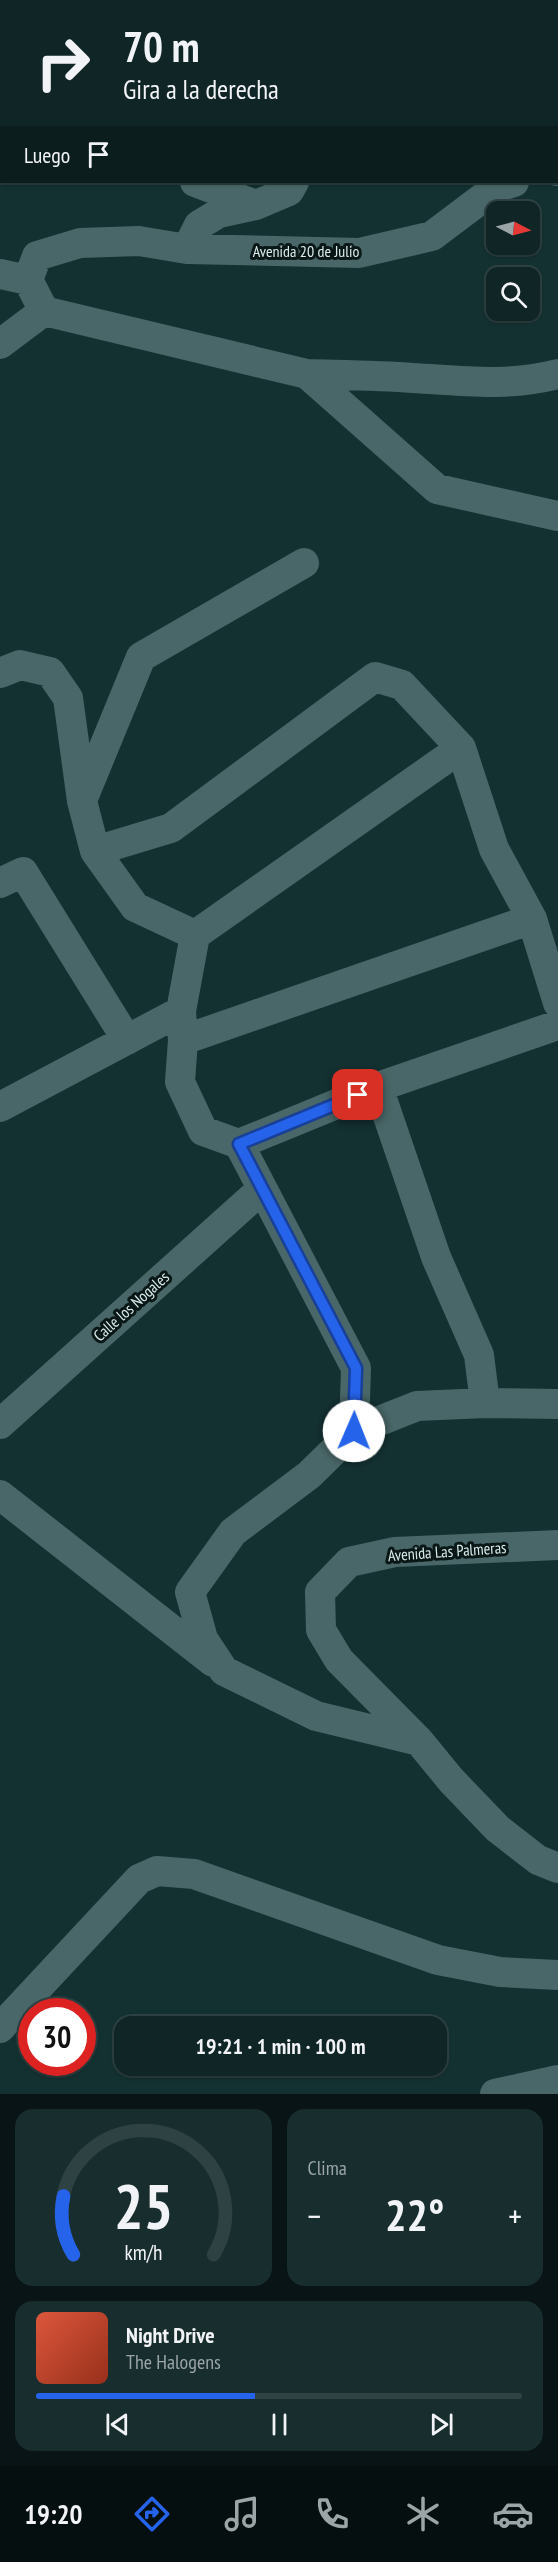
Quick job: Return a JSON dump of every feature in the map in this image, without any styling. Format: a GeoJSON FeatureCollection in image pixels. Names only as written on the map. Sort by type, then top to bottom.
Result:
{"type":"FeatureCollection","features":[{"type":"Feature","properties":{"kind":"street"},"geometry":{"type":"LineString","coordinates":[[198,183],[256,205]]}},
{"type":"Feature","properties":{"kind":"street"},"geometry":{"type":"LineString","coordinates":[[188,249],[199,225],[219,213],[256,205],[289,191],[293,183]]}},
{"type":"Feature","properties":{"kind":"street","name":"Avenida 20 de Julio"},"geometry":{"type":"LineString","coordinates":[[14,277],[37,256],[80,243],[139,241],[188,249],[359,253],[432,236],[496,187],[510,183]]}},
{"type":"Feature","properties":{"kind":"street"},"geometry":{"type":"LineString","coordinates":[[14,277],[44,311],[307,374],[415,378],[487,384],[515,382],[558,374]]}},
{"type":"Feature","properties":{"kind":"street"},"geometry":{"type":"LineString","coordinates":[[0,344],[44,311]]}},
{"type":"Feature","properties":{"kind":"street"},"geometry":{"type":"LineString","coordinates":[[307,374],[437,489],[558,516]]}},
{"type":"Feature","properties":{"kind":"street"},"geometry":{"type":"LineString","coordinates":[[82,801],[141,657],[304,563]]}},
{"type":"Feature","properties":{"kind":"street"},"geometry":{"type":"LineString","coordinates":[[0,673],[20,665],[50,672],[68,698],[82,801],[95,851],[135,907],[195,935]]}},
{"type":"Feature","properties":{"kind":"street"},"geometry":{"type":"LineString","coordinates":[[95,851],[171,828],[375,677],[402,686],[461,748],[494,849],[532,919],[558,1003]]}},
{"type":"Feature","properties":{"kind":"street"},"geometry":{"type":"LineString","coordinates":[[461,748],[195,935],[181,1011],[183,1040],[180,1082],[203,1131],[239,1144],[378,1087],[558,1025]]}},
{"type":"Feature","properties":{"kind":"street"},"geometry":{"type":"LineString","coordinates":[[0,884],[23,872],[127,1040]]}},
{"type":"Feature","properties":{"kind":"street"},"geometry":{"type":"LineString","coordinates":[[183,1040],[532,919]]}},
{"type":"Feature","properties":{"kind":"street"},"geometry":{"type":"LineString","coordinates":[[0,1107],[181,1011]]}},
{"type":"Feature","properties":{"kind":"street"},"geometry":{"type":"LineString","coordinates":[[378,1087],[436,1257],[479,1355],[485,1402]]}},
{"type":"Feature","properties":{"kind":"street"},"geometry":{"type":"LineString","coordinates":[[239,1144],[356,1368],[354,1431]]}},
{"type":"Feature","properties":{"kind":"street","name":"Calle los Nogales"},"geometry":{"type":"LineString","coordinates":[[0,1424],[262,1189]]}},
{"type":"Feature","properties":{"kind":"street"},"geometry":{"type":"LineString","coordinates":[[224,1671],[203,1639],[190,1592],[232,1532],[309,1475],[354,1431],[417,1406],[485,1402],[558,1404]]}},
{"type":"Feature","properties":{"kind":"street"},"geometry":{"type":"LineString","coordinates":[[0,1495],[224,1671],[316,1716],[420,1741]]}},
{"type":"Feature","properties":{"kind":"street","name":"Avenida Las Palmeras"},"geometry":{"type":"LineString","coordinates":[[558,1545],[395,1552],[349,1562],[320,1592],[321,1630],[339,1660],[420,1741],[451,1780],[498,1828],[538,1860],[558,1868]]}},
{"type":"Feature","properties":{"kind":"street"},"geometry":{"type":"LineString","coordinates":[[5,2012],[139,1879],[157,1871],[194,1874],[438,1960],[500,1972],[558,1975]]}},
{"type":"Feature","properties":{"kind":"street"},"geometry":{"type":"LineString","coordinates":[[495,2094],[558,2080]]}},
{"type":"Feature","properties":{"kind":"route"},"geometry":{"type":"LineString","coordinates":[[354,1431],[356,1368],[239,1144],[358,1095]]}}]}
